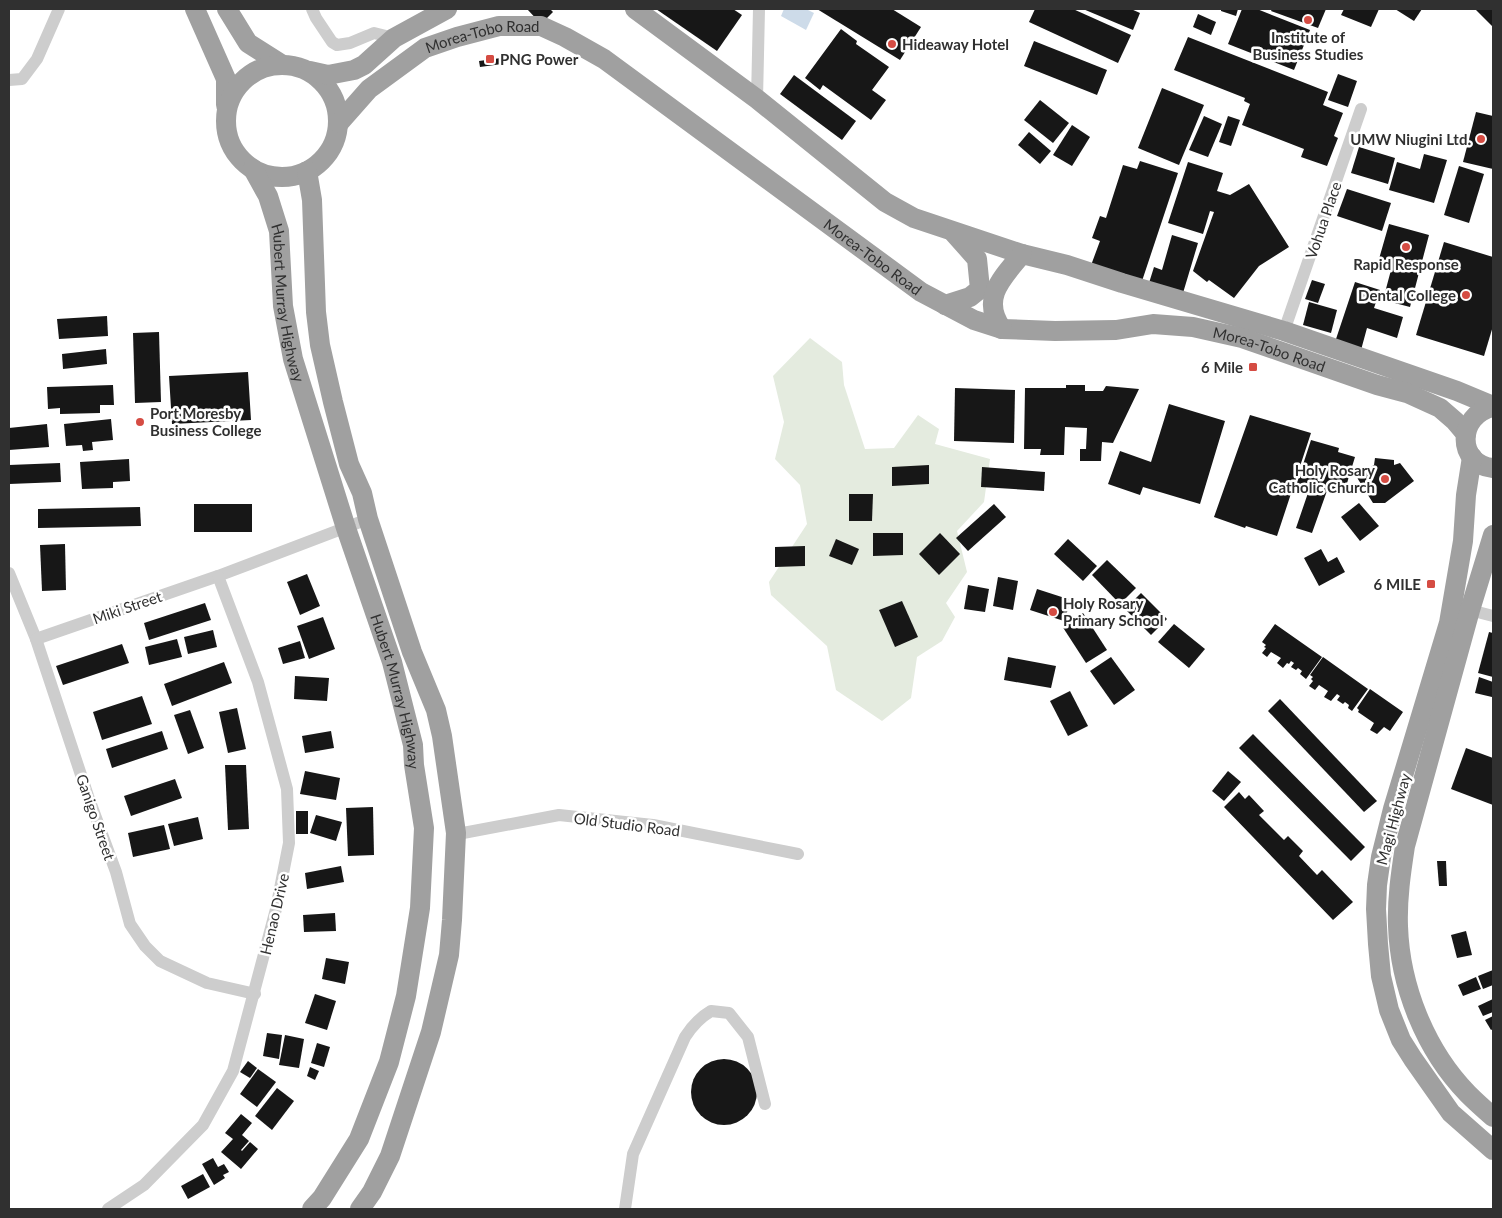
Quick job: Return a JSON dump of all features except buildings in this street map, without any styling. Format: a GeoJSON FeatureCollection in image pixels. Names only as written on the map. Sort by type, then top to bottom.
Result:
{"type":"FeatureCollection","features":[{"type":"Feature","properties":{"kind":"highway"},"geometry":{"type":"LineString","coordinates":[[195,9],[215,50],[226,79],[226,131],[231,146],[240,159],[253,169],[266,175],[280,177],[306,172],[330,152],[336,138],[339,123],[337,107],[331,92],[321,80],[307,70],[280,64],[248,43],[227,9]]}},
{"type":"Feature","properties":{"kind":"highway","name":"Morea-Tobo Road"},"geometry":{"type":"LineString","coordinates":[[307,70],[328,75],[354,70],[364,65],[394,38],[448,9]]}},
{"type":"Feature","properties":{"kind":"highway","name":"Morea-Tobo Road"},"geometry":{"type":"LineString","coordinates":[[635,9],[757,99],[886,202],[914,218],[1022,254],[1067,265],[1284,331],[1456,391],[1493,407]]}},
{"type":"Feature","properties":{"kind":"highway","name":"Morea-Tobo Road"},"geometry":{"type":"LineString","coordinates":[[339,123],[369,89],[425,48],[499,26],[541,26],[565,37],[604,60],[921,292],[974,320],[1002,329],[1055,332],[1116,330],[1153,324],[1193,327],[1242,338],[1378,385],[1407,393],[1440,408],[1466,434]]}},
{"type":"Feature","properties":{"kind":"highway"},"geometry":{"type":"LineString","coordinates":[[226,115],[233,93],[248,75],[280,64]]}},
{"type":"Feature","properties":{"kind":"highway","name":"Hubert Murray Highway"},"geometry":{"type":"LineString","coordinates":[[253,169],[268,196],[280,231],[283,306],[293,359],[346,528],[392,662],[413,745],[414,765],[424,828],[420,908],[406,996],[389,1062],[359,1139],[322,1198],[312,1209]]}},
{"type":"Feature","properties":{"kind":"highway","name":"Hubert Murray Highway"},"geometry":{"type":"LineString","coordinates":[[306,172],[312,200],[316,312],[320,346],[347,456],[362,493],[368,519],[412,652],[436,710],[442,736],[456,833],[452,920],[448,955],[431,1032],[390,1156],[372,1192],[360,1209]]}},
{"type":"Feature","properties":{"kind":"highway"},"geometry":{"type":"LineString","coordinates":[[945,305],[970,297],[980,289],[977,259],[953,231]]}},
{"type":"Feature","properties":{"kind":"highway"},"geometry":{"type":"LineString","coordinates":[[1002,329],[992,310],[994,295],[998,284],[1022,254]]}},
{"type":"Feature","properties":{"kind":"highway"},"geometry":{"type":"LineString","coordinates":[[1141,289],[1159,305],[1160,314],[1153,324]]}},
{"type":"Feature","properties":{"kind":"highway"},"geometry":{"type":"LineString","coordinates":[[1493,407],[1476,414],[1470,421],[1466,434],[1467,449],[1472,457],[1480,464],[1493,468]]}},
{"type":"Feature","properties":{"kind":"highway","name":"Magi Highway"},"geometry":{"type":"LineString","coordinates":[[1472,457],[1466,495],[1464,541],[1449,623],[1381,857],[1376,909],[1381,976],[1389,1010],[1401,1040],[1451,1113],[1493,1150]]}},
{"type":"Feature","properties":{"kind":"highway","name":"Magi Highway"},"geometry":{"type":"LineString","coordinates":[[1493,535],[1470,610],[1405,846],[1400,879],[1398,925],[1403,969],[1423,1029],[1441,1060],[1467,1094],[1493,1117]]}},
{"type":"Feature","properties":{"kind":"street"},"geometry":{"type":"LineString","coordinates":[[9,80],[22,79],[37,60],[60,9]]}},
{"type":"Feature","properties":{"kind":"street"},"geometry":{"type":"LineString","coordinates":[[312,9],[332,42],[337,45],[350,43],[374,33],[394,38]]}},
{"type":"Feature","properties":{"kind":"street"},"geometry":{"type":"LineString","coordinates":[[757,99],[759,9]]}},
{"type":"Feature","properties":{"kind":"street","name":"Vohua Place"},"geometry":{"type":"LineString","coordinates":[[1284,331],[1361,109]]}},
{"type":"Feature","properties":{"kind":"street","name":"Miki Street"},"geometry":{"type":"LineString","coordinates":[[36,639],[218,576],[368,519]]}},
{"type":"Feature","properties":{"kind":"street","name":"Ganigo Street"},"geometry":{"type":"LineString","coordinates":[[9,572],[36,639],[88,796],[116,872],[130,924],[145,946],[160,961],[207,983],[254,994]]}},
{"type":"Feature","properties":{"kind":"street","name":"Henao Drive"},"geometry":{"type":"LineString","coordinates":[[108,1209],[144,1185],[202,1125],[233,1072],[276,909],[289,843],[287,790],[258,682],[218,576]]}},
{"type":"Feature","properties":{"kind":"street"},"geometry":{"type":"LineString","coordinates":[[1470,610],[1493,616]]}},
{"type":"Feature","properties":{"kind":"street","name":"Old Studio Road"},"geometry":{"type":"LineString","coordinates":[[456,833],[559,815],[653,825],[798,854]]}},
{"type":"Feature","properties":{"kind":"street"},"geometry":{"type":"LineString","coordinates":[[625,1209],[633,1154],[685,1037],[693,1024],[710,1011],[729,1013],[748,1037],[765,1104]]}},
{"type":"Feature","properties":{"kind":"shaded area"},"geometry":{"type":"Polygon","coordinates":[[[810,338],[842,362],[844,385],[865,449],[894,448],[918,415],[939,429],[935,444],[990,459],[984,502],[957,531],[967,572],[946,603],[955,617],[942,641],[917,657],[911,698],[882,721],[836,690],[827,646],[771,595],[769,582],[807,524],[800,485],[775,459],[784,422],[773,376],[810,338]]]}},
{"type":"Feature","properties":{"kind":"water"},"geometry":{"type":"Polygon","coordinates":[[[784,9],[806,9],[814,13],[806,30],[781,16],[784,9]]]}},
{"type":"Feature","properties":{"kind":"place","name":"Institute of Business Studies"},"geometry":{"type":"Point","coordinates":[1308,20]}},
{"type":"Feature","properties":{"kind":"place","name":"Hideaway Hotel"},"geometry":{"type":"Point","coordinates":[892,44]}},
{"type":"Feature","properties":{"kind":"place","name":"PNG Power"},"geometry":{"type":"Point","coordinates":[490,59]}},
{"type":"Feature","properties":{"kind":"place","name":"UMW Niugini Ltd."},"geometry":{"type":"Point","coordinates":[1481,139]}},
{"type":"Feature","properties":{"kind":"place","name":"Rapid Response"},"geometry":{"type":"Point","coordinates":[1406,247]}},
{"type":"Feature","properties":{"kind":"place","name":"Dental College"},"geometry":{"type":"Point","coordinates":[1466,295]}},
{"type":"Feature","properties":{"kind":"place","name":"6 Mile"},"geometry":{"type":"Point","coordinates":[1253,367]}},
{"type":"Feature","properties":{"kind":"place","name":"Port Moresby Business College"},"geometry":{"type":"Point","coordinates":[140,422]}},
{"type":"Feature","properties":{"kind":"place","name":"Holy Rosary Catholic Church"},"geometry":{"type":"Point","coordinates":[1385,479]}},
{"type":"Feature","properties":{"kind":"place","name":"6 MILE"},"geometry":{"type":"Point","coordinates":[1431,584]}},
{"type":"Feature","properties":{"kind":"place","name":"Holy Rosary Primary School"},"geometry":{"type":"Point","coordinates":[1053,612]}}]}
